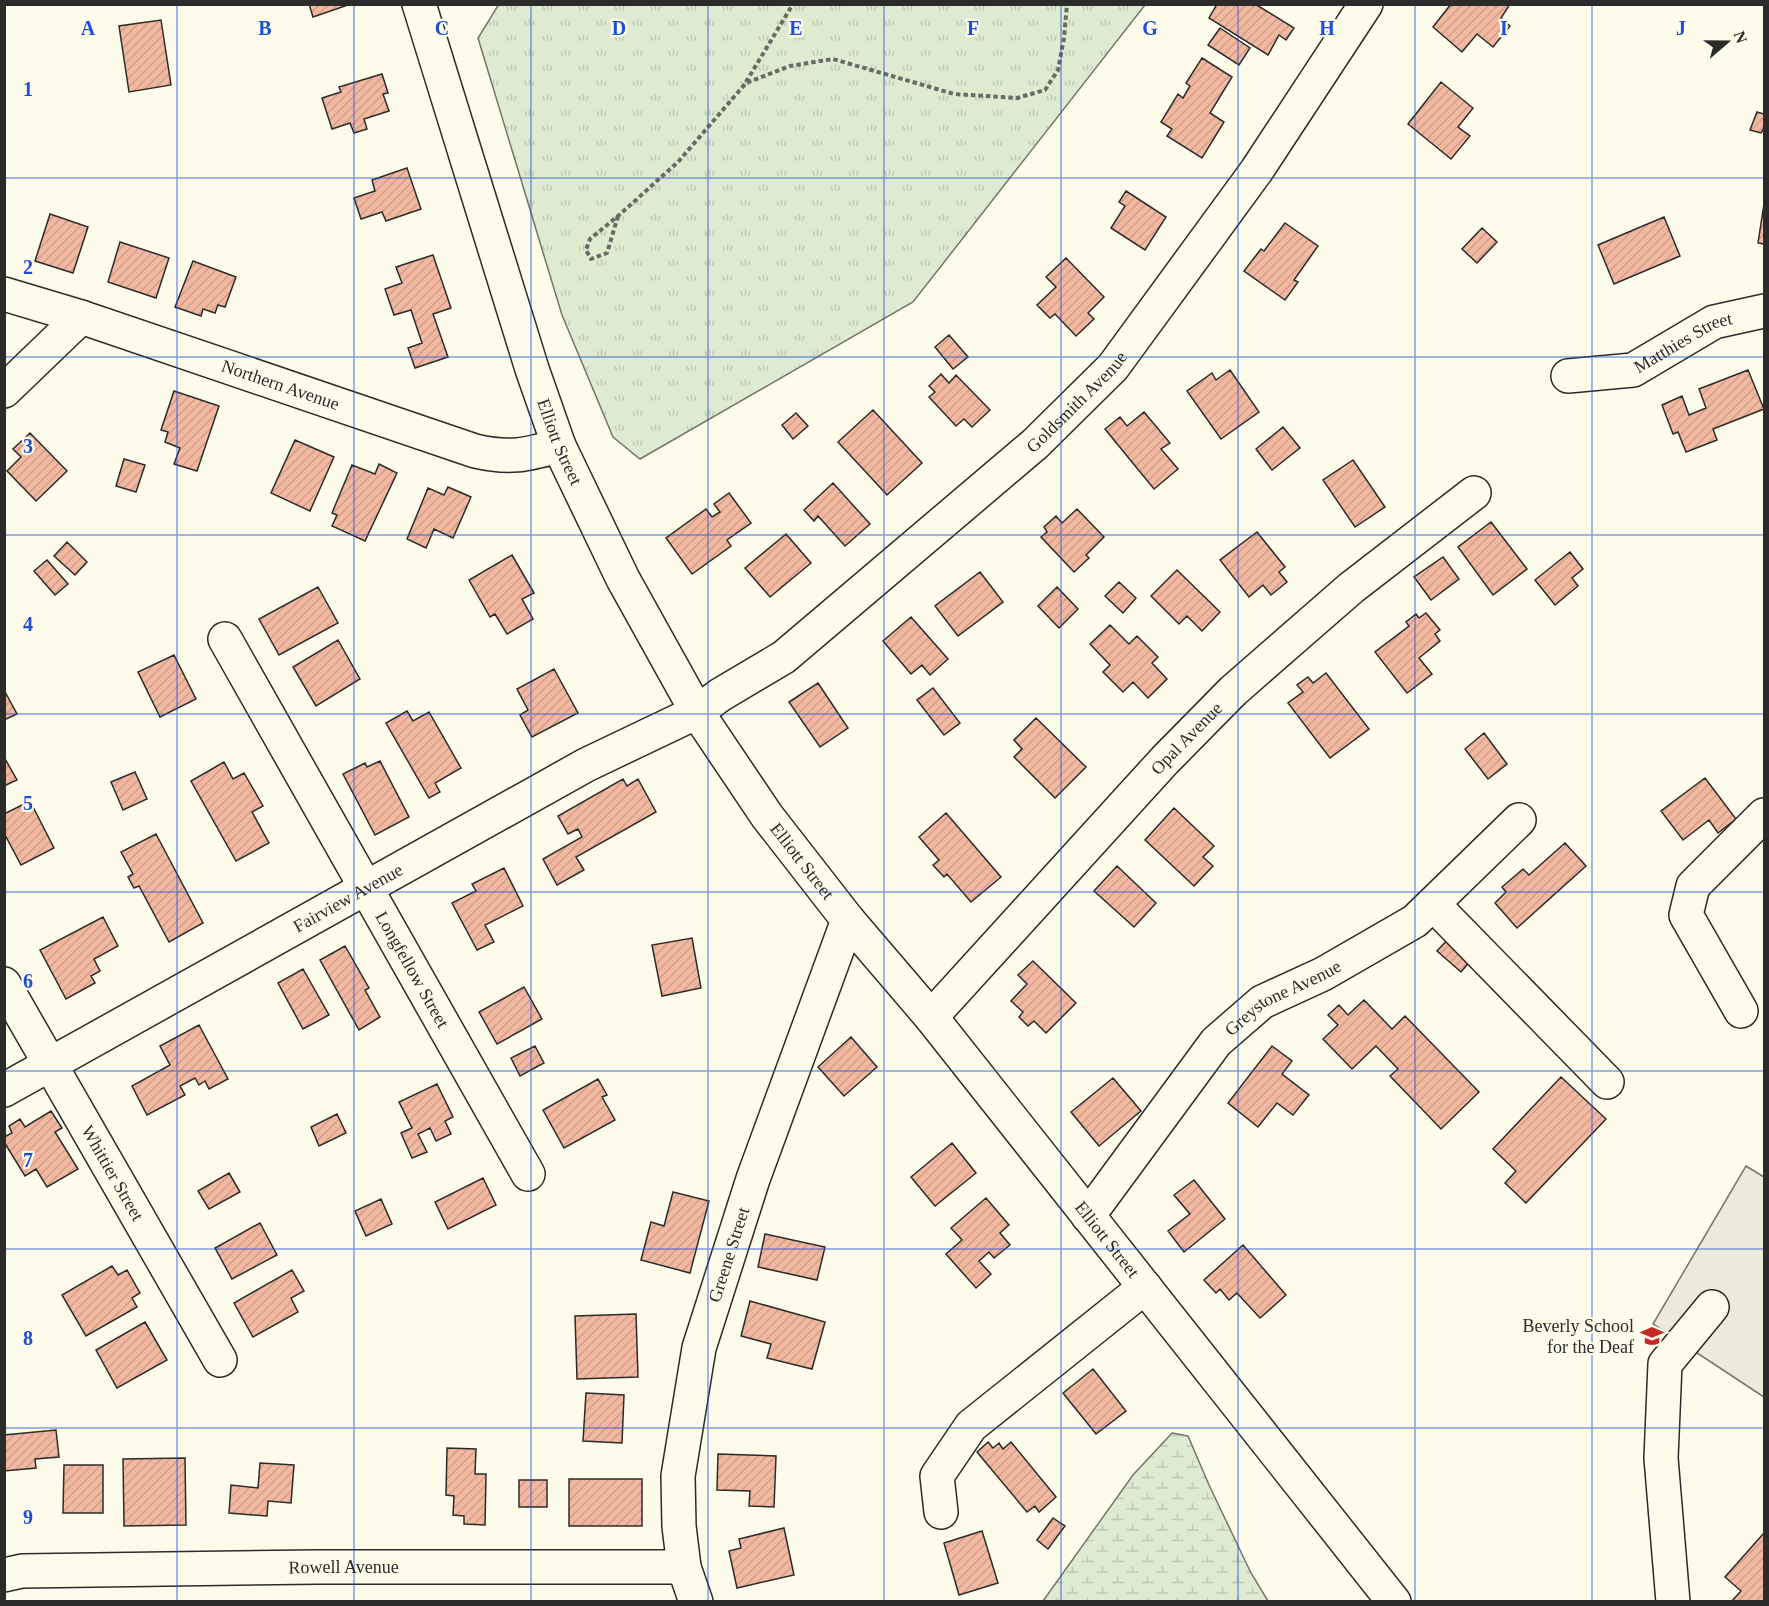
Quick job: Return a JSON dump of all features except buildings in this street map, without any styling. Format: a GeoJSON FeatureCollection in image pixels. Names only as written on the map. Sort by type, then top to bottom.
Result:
{"type":"FeatureCollection","features":[{"type":"Feature","properties":{"kind":"street","name":"Elliott Street"},"geometry":{"type":"LineString","coordinates":[[419,4],[532,369],[559,446],[623,579],[696,712],[767,816],[848,920],[930,1017],[1394,1602]]}},
{"type":"Feature","properties":{"kind":"street","name":"Goldsmith Avenue"},"geometry":{"type":"LineString","coordinates":[[696,712],[784,657],[1035,444],[1113,367],[1257,170],[1366,4]]}},
{"type":"Feature","properties":{"kind":"street","name":"Northern Avenue"},"geometry":{"type":"LineString","coordinates":[[4,294],[81,317],[475,451],[498,456],[525,455],[559,446]]}},
{"type":"Feature","properties":{"kind":"street","name":"Matthies Street"},"geometry":{"type":"LineString","coordinates":[[1568,376],[1633,370],[1714,322],[1764,311]]}},
{"type":"Feature","properties":{"kind":"street"},"geometry":{"type":"LineString","coordinates":[[4,391],[81,317]]}},
{"type":"Feature","properties":{"kind":"street","name":"Opal Avenue"},"geometry":{"type":"LineString","coordinates":[[930,1017],[1165,760],[1233,691],[1351,588],[1474,493]]}},
{"type":"Feature","properties":{"kind":"street","name":"Longfellow Street"},"geometry":{"type":"LineString","coordinates":[[225,639],[528,1174]]}},
{"type":"Feature","properties":{"kind":"street","name":"Fairview Avenue"},"geometry":{"type":"LineString","coordinates":[[4,1090],[586,765],[696,712]]}},
{"type":"Feature","properties":{"kind":"street"},"geometry":{"type":"LineString","coordinates":[[1741,1011],[1686,915],[1693,886],[1764,815]]}},
{"type":"Feature","properties":{"kind":"street","name":"Greystone Avenue"},"geometry":{"type":"LineString","coordinates":[[1088,1216],[1216,1042],[1262,1002],[1323,974],[1415,921],[1519,820]]}},
{"type":"Feature","properties":{"kind":"street"},"geometry":{"type":"LineString","coordinates":[[1433,904],[1607,1082]]}},
{"type":"Feature","properties":{"kind":"street","name":"Greene Street"},"geometry":{"type":"LineString","coordinates":[[696,1602],[684,1567],[679,1526],[678,1476],[699,1348],[753,1179],[848,920]]}},
{"type":"Feature","properties":{"kind":"street","name":"Whittier Street"},"geometry":{"type":"LineString","coordinates":[[4,984],[220,1360]]}},
{"type":"Feature","properties":{"kind":"street"},"geometry":{"type":"LineString","coordinates":[[941,1512],[937,1476],[971,1426],[1145,1287]]}},
{"type":"Feature","properties":{"kind":"street"},"geometry":{"type":"LineString","coordinates":[[1673,1602],[1661,1458],[1665,1364],[1712,1307]]}},
{"type":"Feature","properties":{"kind":"street","name":"Rowell Avenue"},"geometry":{"type":"LineString","coordinates":[[4,1575],[22,1571],[318,1567],[684,1567]]}},
{"type":"Feature","properties":{"kind":"path"},"geometry":{"type":"LineString","coordinates":[[618,216],[607,253],[591,259],[586,250],[590,239],[678,162],[746,82],[793,4]]}},
{"type":"Feature","properties":{"kind":"path"},"geometry":{"type":"LineString","coordinates":[[746,82],[790,66],[833,60],[954,94],[1017,98],[1045,90],[1058,70],[1067,4]]}},
{"type":"Feature","properties":{"kind":"green space"},"geometry":{"type":"Polygon","coordinates":[[[499,4],[1145,5],[913,302],[640,459],[613,437],[562,315],[478,38],[499,4]]]}},
{"type":"Feature","properties":{"kind":"green space"},"geometry":{"type":"Polygon","coordinates":[[[1172,1433],[1188,1436],[1251,1573],[1268,1601],[1043,1601],[1133,1475],[1172,1433]]]}},
{"type":"Feature","properties":{"kind":"shaded area"},"geometry":{"type":"Polygon","coordinates":[[[1746,1166],[1764,1177],[1764,1397],[1653,1324],[1746,1166]]]}},
{"type":"Feature","properties":{"kind":"place","name":"Beverly School for the Deaf"},"geometry":{"type":"Point","coordinates":[1652,1336]}}]}
